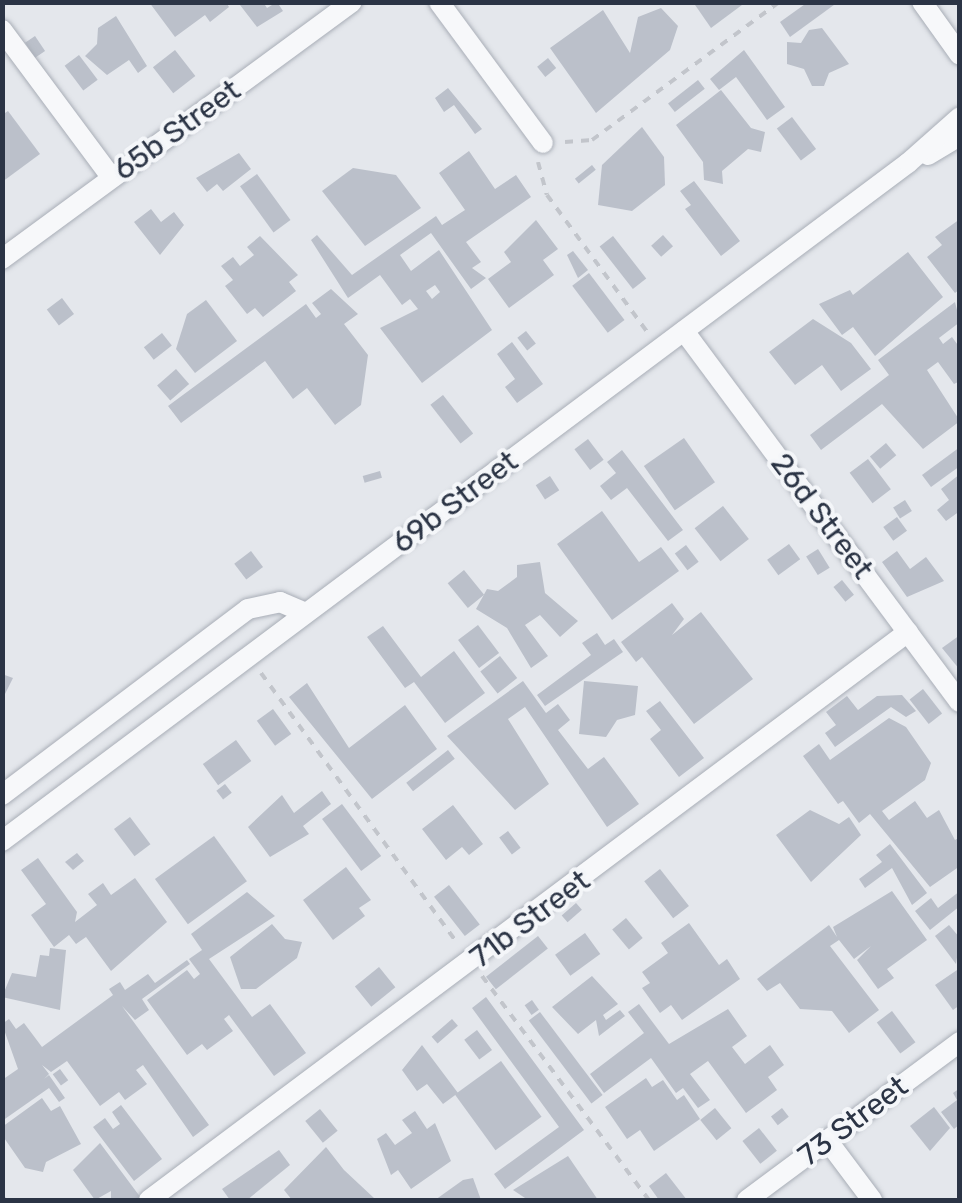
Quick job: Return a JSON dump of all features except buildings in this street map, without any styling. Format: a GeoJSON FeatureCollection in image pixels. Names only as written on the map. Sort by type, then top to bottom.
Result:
{"type":"FeatureCollection","features":[{"type":"Feature","properties":{"kind":"street","name":"65b Street"},"geometry":{"type":"LineString","coordinates":[[2,258],[352,2]]}},
{"type":"Feature","properties":{"kind":"street"},"geometry":{"type":"LineString","coordinates":[[439,2],[540,138]]}},
{"type":"Feature","properties":{"kind":"street"},"geometry":{"type":"LineString","coordinates":[[922,2],[960,55]]}},
{"type":"Feature","properties":{"kind":"street"},"geometry":{"type":"LineString","coordinates":[[2,30],[112,178]]}},
{"type":"Feature","properties":{"kind":"street","name":"69b Street"},"geometry":{"type":"LineString","coordinates":[[2,841],[908,163],[960,117]]}},
{"type":"Feature","properties":{"kind":"street","name":"69b Street"},"geometry":{"type":"LineString","coordinates":[[908,163],[960,136]]}},
{"type":"Feature","properties":{"kind":"street","name":"26d Street"},"geometry":{"type":"LineString","coordinates":[[684,330],[960,702]]}},
{"type":"Feature","properties":{"kind":"street"},"geometry":{"type":"LineString","coordinates":[[2,795],[248,609],[280,602],[306,614]]}},
{"type":"Feature","properties":{"kind":"street","name":"71b Street"},"geometry":{"type":"LineString","coordinates":[[149,1200],[472,963],[908,632]]}},
{"type":"Feature","properties":{"kind":"street","name":"73 Street"},"geometry":{"type":"LineString","coordinates":[[747,1200],[960,1042]]}},
{"type":"Feature","properties":{"kind":"street"},"geometry":{"type":"LineString","coordinates":[[827,1140],[872,1200]]}},
{"type":"Feature","properties":{"kind":"path"},"geometry":{"type":"LineString","coordinates":[[660,349],[547,195],[540,138],[578,144],[592,140],[779,2]]}},
{"type":"Feature","properties":{"kind":"path"},"geometry":{"type":"LineString","coordinates":[[250,658],[649,1200]]}}]}
